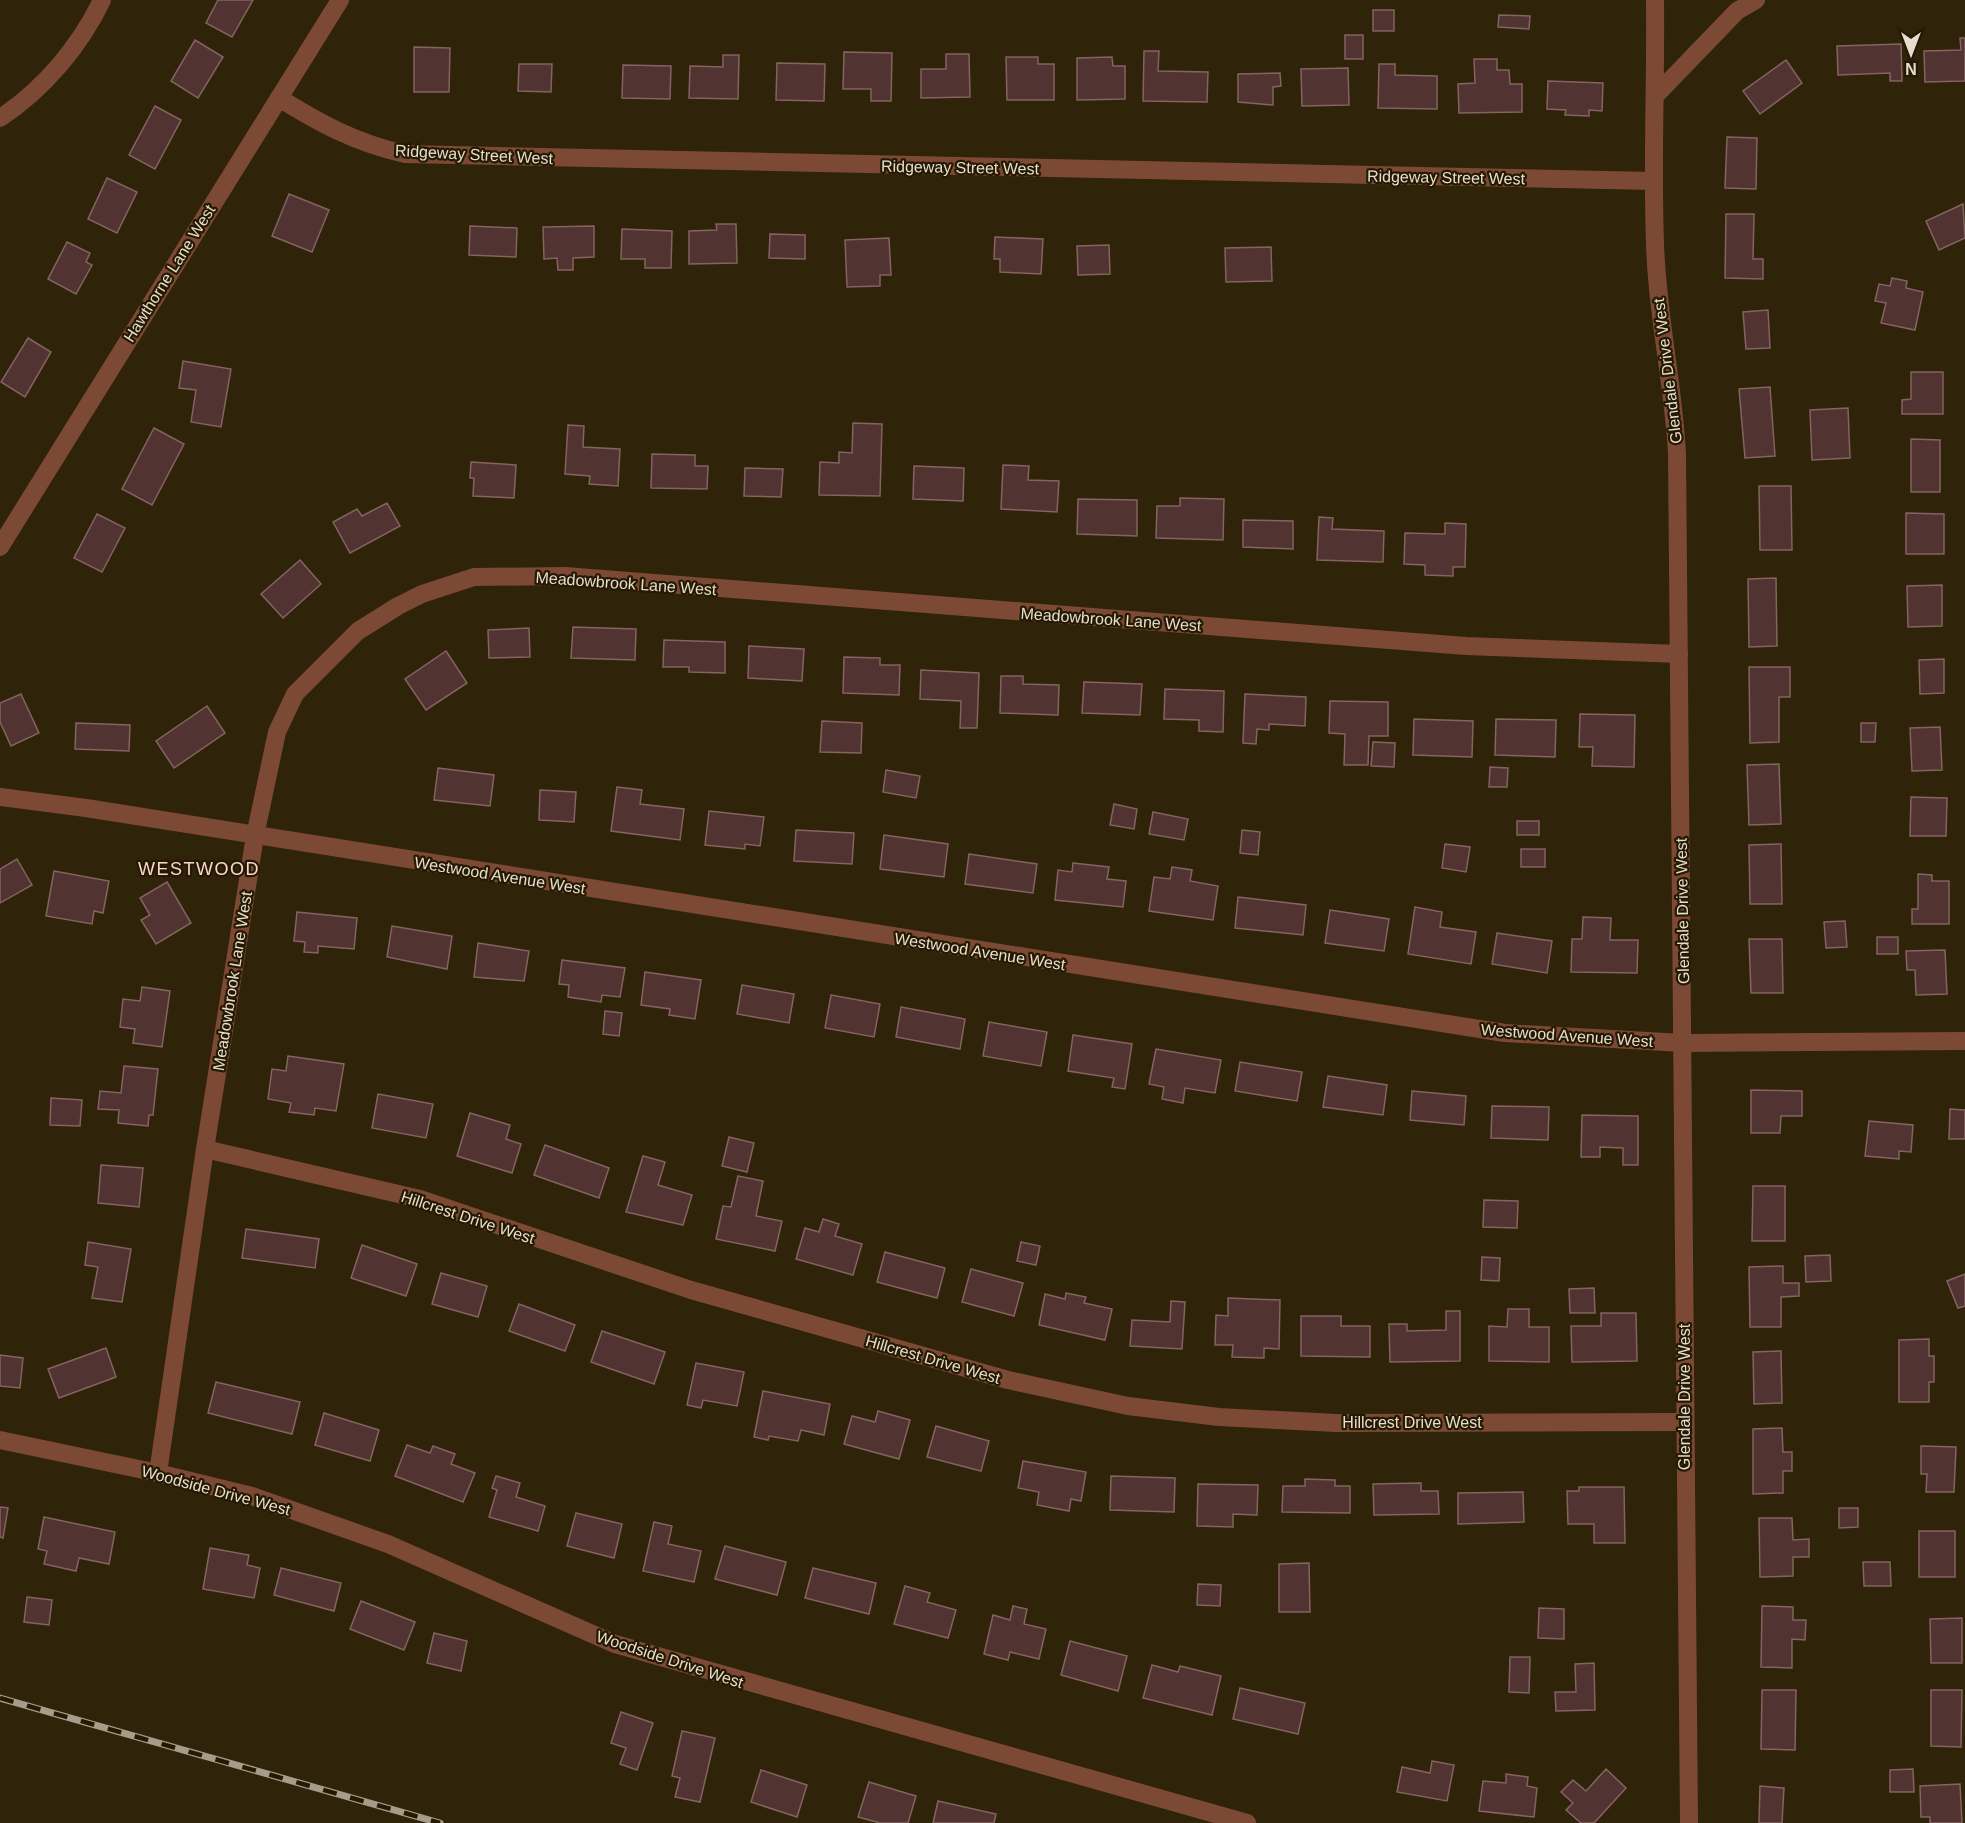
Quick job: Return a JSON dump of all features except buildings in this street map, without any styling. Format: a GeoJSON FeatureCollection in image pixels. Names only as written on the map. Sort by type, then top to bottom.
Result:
{"type":"FeatureCollection","features":[{"type":"Feature","properties":{"kind":"street"},"geometry":{"type":"LineString","coordinates":[[0,118],[30,94],[56,68],[76,44],[102,0]]}},
{"type":"Feature","properties":{"kind":"street","name":"Hawthorne Lane West"},"geometry":{"type":"LineString","coordinates":[[0,547],[340,0]]}},
{"type":"Feature","properties":{"kind":"street","name":"Glendale Drive West"},"geometry":{"type":"LineString","coordinates":[[1655,0],[1655,243],[1660,324],[1674,403],[1677,453],[1689,1823]]}},
{"type":"Feature","properties":{"kind":"street"},"geometry":{"type":"LineString","coordinates":[[1656,95],[1737,11],[1756,0]]}},
{"type":"Feature","properties":{"kind":"street","name":"Ridgeway Street West"},"geometry":{"type":"LineString","coordinates":[[279,98],[331,130],[378,148],[405,154],[1654,181]]}},
{"type":"Feature","properties":{"kind":"street","name":"Meadowbrook Lane West"},"geometry":{"type":"LineString","coordinates":[[158,1473],[205,1149],[255,836],[277,732],[295,694],[358,631],[422,594],[474,578],[565,576],[1466,646],[1679,654]]}},
{"type":"Feature","properties":{"kind":"street","name":"Westwood Avenue West"},"geometry":{"type":"LineString","coordinates":[[0,797],[86,808],[1505,1033],[1683,1043],[1965,1041]]}},
{"type":"Feature","properties":{"kind":"street","name":"Hillcrest Drive West"},"geometry":{"type":"LineString","coordinates":[[205,1149],[420,1199],[691,1290],[1008,1380],[1128,1406],[1219,1417],[1336,1423],[1684,1422]]}},
{"type":"Feature","properties":{"kind":"street","name":"Woodside Drive West"},"geometry":{"type":"LineString","coordinates":[[0,1440],[158,1473],[252,1496],[388,1544],[615,1644],[1247,1823]]}},
{"type":"Feature","properties":{"kind":"railway"},"geometry":{"type":"LineString","coordinates":[[0,1698],[440,1823]]}},
{"type":"Feature","properties":{"kind":"district","name":"WESTWOOD"},"geometry":{"type":"Point","coordinates":[199,869]}}]}
